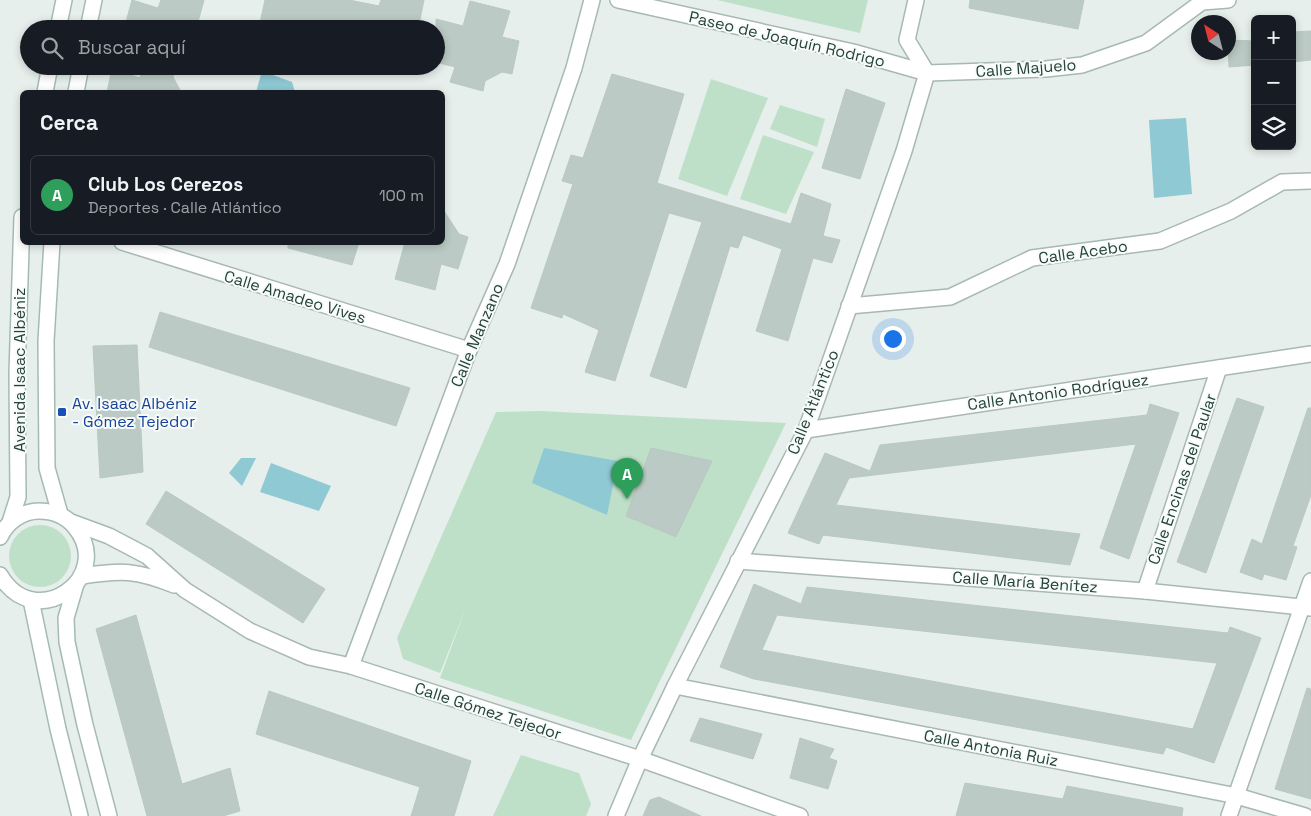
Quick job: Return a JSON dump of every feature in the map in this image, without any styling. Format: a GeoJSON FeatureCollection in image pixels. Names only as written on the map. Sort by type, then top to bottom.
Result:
{"type":"FeatureCollection","features":[{"type":"Feature","properties":{"kind":"street"},"geometry":{"type":"LineString","coordinates":[[60,20],[64,0]]}},
{"type":"Feature","properties":{"kind":"street"},"geometry":{"type":"LineString","coordinates":[[90,20],[94,0]]}},
{"type":"Feature","properties":{"kind":"street","name":"Calle Manzano"},"geometry":{"type":"LineString","coordinates":[[351,666],[468,350],[507,264],[574,68],[592,0]]}},
{"type":"Feature","properties":{"kind":"street","name":"Paseo de Joaquín Rodrigo"},"geometry":{"type":"LineString","coordinates":[[618,0],[853,52],[927,73]]}},
{"type":"Feature","properties":{"kind":"street"},"geometry":{"type":"LineString","coordinates":[[916,0],[907,40],[927,73]]}},
{"type":"Feature","properties":{"kind":"street","name":"Calle Majuelo"},"geometry":{"type":"LineString","coordinates":[[927,73],[1046,69],[1082,65],[1146,43],[1199,1],[1228,0]]}},
{"type":"Feature","properties":{"kind":"street","name":"Calle Atlántico"},"geometry":{"type":"LineString","coordinates":[[616,816],[640,759],[675,686],[806,430],[904,151],[927,73]]}},
{"type":"Feature","properties":{"kind":"street"},"geometry":{"type":"LineString","coordinates":[[45,90],[48,75]]}},
{"type":"Feature","properties":{"kind":"street"},"geometry":{"type":"LineString","coordinates":[[76,90],[79,75]]}},
{"type":"Feature","properties":{"kind":"street","name":"Calle Acebo"},"geometry":{"type":"LineString","coordinates":[[849,306],[950,297],[1032,258],[1160,241],[1231,211],[1282,182],[1311,181]]}},
{"type":"Feature","properties":{"kind":"street","name":"Avenida Isaac Albéniz"},"geometry":{"type":"LineString","coordinates":[[0,537],[10,522],[18,497],[17,373],[21,245]]}},
{"type":"Feature","properties":{"kind":"street","name":"Avenida Isaac Albéniz"},"geometry":{"type":"LineString","coordinates":[[52,245],[46,341],[47,468],[65,518],[80,533],[85,547],[86,561],[79,580]]}},
{"type":"Feature","properties":{"kind":"street","name":"Calle Amadeo Vives"},"geometry":{"type":"LineString","coordinates":[[132,245],[468,350]]}},
{"type":"Feature","properties":{"kind":"street","name":"Calle Antonio Rodríguez"},"geometry":{"type":"LineString","coordinates":[[806,430],[1311,354]]}},
{"type":"Feature","properties":{"kind":"street","name":"Calle Encinas del Paular"},"geometry":{"type":"LineString","coordinates":[[1145,590],[1220,368]]}},
{"type":"Feature","properties":{"kind":"street","name":"Calle Gómez Tejedor"},"geometry":{"type":"LineString","coordinates":[[10,522],[21,515],[34,511],[47,511],[109,536],[147,556],[185,590],[250,631],[309,657],[351,666],[640,759],[800,816]]}},
{"type":"Feature","properties":{"kind":"street","name":"Calle María Benítez"},"geometry":{"type":"LineString","coordinates":[[738,561],[1145,590],[1307,608]]}},
{"type":"Feature","properties":{"kind":"street","name":"Calle Gómez Tejedor"},"geometry":{"type":"LineString","coordinates":[[79,580],[121,571],[146,574],[185,590]]}},
{"type":"Feature","properties":{"kind":"street"},"geometry":{"type":"LineString","coordinates":[[0,575],[5,584],[17,594],[31,600],[43,601],[55,598],[79,580]]}},
{"type":"Feature","properties":{"kind":"street"},"geometry":{"type":"LineString","coordinates":[[79,580],[66,618],[67,642],[85,725],[109,816]]}},
{"type":"Feature","properties":{"kind":"street"},"geometry":{"type":"LineString","coordinates":[[1230,816],[1307,608],[1311,581]]}},
{"type":"Feature","properties":{"kind":"street"},"geometry":{"type":"LineString","coordinates":[[31,600],[58,729],[80,816]]}},
{"type":"Feature","properties":{"kind":"street","name":"Calle Antonia Ruiz"},"geometry":{"type":"LineString","coordinates":[[675,686],[1237,796],[1306,816]]}},
{"type":"Feature","properties":{"kind":"green space"},"geometry":{"type":"Polygon","coordinates":[[[717,0],[868,0],[860,33],[717,0]]]}},
{"type":"Feature","properties":{"kind":"green space"},"geometry":{"type":"Polygon","coordinates":[[[711,79],[768,98],[727,196],[678,179],[711,79]]]}},
{"type":"Feature","properties":{"kind":"green space"},"geometry":{"type":"Polygon","coordinates":[[[780,105],[825,119],[817,147],[770,129],[780,105]]]}},
{"type":"Feature","properties":{"kind":"green space"},"geometry":{"type":"Polygon","coordinates":[[[763,135],[814,152],[786,214],[740,199],[763,135]]]}},
{"type":"Feature","properties":{"kind":"green space"},"geometry":{"type":"Polygon","coordinates":[[[540,411],[786,423],[631,740],[440,678],[465,610],[440,673],[403,659],[397,638],[496,412],[540,411]]]}},
{"type":"Feature","properties":{"kind":"green space"},"geometry":{"type":"Polygon","coordinates":[[[40,525],[52,527],[62,534],[69,544],[71,556],[69,568],[62,578],[52,585],[40,587],[28,585],[18,578],[11,568],[9,556],[11,544],[18,534],[28,527],[40,525]]]}},
{"type":"Feature","properties":{"kind":"green space"},"geometry":{"type":"Polygon","coordinates":[[[521,755],[579,773],[591,804],[586,816],[493,816],[521,755]]]}},
{"type":"Feature","properties":{"kind":"water"},"geometry":{"type":"Polygon","coordinates":[[[261,75],[273,75],[292,82],[294,90],[257,90],[261,75]]]}},
{"type":"Feature","properties":{"kind":"water"},"geometry":{"type":"Polygon","coordinates":[[[1186,118],[1192,194],[1154,198],[1149,120],[1186,118]]]}},
{"type":"Feature","properties":{"kind":"water"},"geometry":{"type":"Polygon","coordinates":[[[544,448],[618,461],[607,515],[532,483],[544,448]]]}},
{"type":"Feature","properties":{"kind":"water"},"geometry":{"type":"Polygon","coordinates":[[[241,458],[256,458],[242,486],[229,473],[241,458]]]}},
{"type":"Feature","properties":{"kind":"water"},"geometry":{"type":"Polygon","coordinates":[[[271,463],[331,486],[319,511],[260,492],[271,463]]]}},
{"type":"Feature","properties":{"kind":"building"},"geometry":{"type":"Polygon","coordinates":[[[132,0],[158,8],[161,0],[204,0],[198,20],[126,20],[132,0]]]}},
{"type":"Feature","properties":{"kind":"building"},"geometry":{"type":"Polygon","coordinates":[[[265,0],[349,0],[379,6],[381,0],[424,0],[420,20],[261,20],[265,0]]]}},
{"type":"Feature","properties":{"kind":"building"},"geometry":{"type":"Polygon","coordinates":[[[970,0],[1084,0],[1078,29],[969,8],[970,0]]]}},
{"type":"Feature","properties":{"kind":"building"},"geometry":{"type":"Polygon","coordinates":[[[470,1],[510,11],[502,37],[519,41],[512,74],[502,72],[485,81],[483,91],[450,82],[455,67],[445,64],[445,21],[463,26],[470,1]]]}},
{"type":"Feature","properties":{"kind":"building"},"geometry":{"type":"Polygon","coordinates":[[[1311,31],[1311,60],[1296,62],[1296,32],[1311,31]]]}},
{"type":"Feature","properties":{"kind":"building"},"geometry":{"type":"Polygon","coordinates":[[[1236,40],[1251,41],[1251,65],[1229,67],[1229,60],[1236,60],[1236,40]]]}},
{"type":"Feature","properties":{"kind":"building"},"geometry":{"type":"Polygon","coordinates":[[[612,74],[684,94],[657,183],[791,224],[801,193],[831,204],[823,236],[840,240],[832,263],[813,258],[788,341],[756,331],[782,249],[743,235],[738,248],[730,246],[686,388],[650,376],[702,222],[669,213],[615,381],[585,372],[599,330],[563,314],[562,318],[531,308],[573,184],[562,181],[571,155],[583,158],[612,74]]]}},
{"type":"Feature","properties":{"kind":"building"},"geometry":{"type":"Polygon","coordinates":[[[111,75],[131,75],[140,78],[141,75],[174,75],[180,90],[107,90],[111,75]]]}},
{"type":"Feature","properties":{"kind":"building"},"geometry":{"type":"Polygon","coordinates":[[[846,89],[885,103],[860,179],[822,168],[846,89]]]}},
{"type":"Feature","properties":{"kind":"building"},"geometry":{"type":"Polygon","coordinates":[[[445,213],[459,234],[468,237],[458,269],[441,264],[435,290],[395,279],[404,245],[445,245],[445,213]]]}},
{"type":"Feature","properties":{"kind":"building"},"geometry":{"type":"Polygon","coordinates":[[[288,245],[358,245],[352,265],[288,248],[288,245]]]}},
{"type":"Feature","properties":{"kind":"building"},"geometry":{"type":"Polygon","coordinates":[[[160,312],[410,388],[396,426],[149,347],[160,312]]]}},
{"type":"Feature","properties":{"kind":"building"},"geometry":{"type":"Polygon","coordinates":[[[137,345],[143,472],[100,478],[93,346],[137,345]]]}},
{"type":"Feature","properties":{"kind":"building"},"geometry":{"type":"Polygon","coordinates":[[[1237,398],[1264,407],[1206,573],[1177,562],[1237,398]]]}},
{"type":"Feature","properties":{"kind":"building"},"geometry":{"type":"Polygon","coordinates":[[[1150,404],[1179,413],[1129,559],[1100,548],[1136,444],[849,478],[836,505],[1080,534],[1070,565],[823,535],[819,544],[788,533],[825,453],[870,471],[880,445],[1147,415],[1150,404]]]}},
{"type":"Feature","properties":{"kind":"building"},"geometry":{"type":"Polygon","coordinates":[[[1308,408],[1311,408],[1311,495],[1293,546],[1297,547],[1286,580],[1264,574],[1262,580],[1240,572],[1252,539],[1262,544],[1308,408]]]}},
{"type":"Feature","properties":{"kind":"building"},"geometry":{"type":"Polygon","coordinates":[[[651,448],[712,461],[676,537],[626,516],[651,448]]]}},
{"type":"Feature","properties":{"kind":"building"},"geometry":{"type":"Polygon","coordinates":[[[166,491],[325,589],[303,623],[146,524],[166,491]]]}},
{"type":"Feature","properties":{"kind":"building"},"geometry":{"type":"Polygon","coordinates":[[[754,584],[801,604],[807,587],[1228,633],[1230,627],[1261,638],[1214,763],[1166,747],[1163,754],[754,679],[720,667],[754,584]],[[777,615],[762,650],[1193,729],[1217,663],[777,615]]]}},
{"type":"Feature","properties":{"kind":"building"},"geometry":{"type":"Polygon","coordinates":[[[136,615],[182,784],[230,768],[240,811],[223,816],[147,816],[96,629],[136,615]]]}},
{"type":"Feature","properties":{"kind":"building"},"geometry":{"type":"Polygon","coordinates":[[[1307,688],[1311,689],[1311,799],[1275,789],[1307,688]]]}},
{"type":"Feature","properties":{"kind":"building"},"geometry":{"type":"Polygon","coordinates":[[[269,691],[471,761],[454,816],[411,816],[420,787],[256,734],[269,691]]]}},
{"type":"Feature","properties":{"kind":"building"},"geometry":{"type":"Polygon","coordinates":[[[700,718],[762,734],[753,759],[690,741],[700,718]]]}},
{"type":"Feature","properties":{"kind":"building"},"geometry":{"type":"Polygon","coordinates":[[[800,738],[834,749],[829,758],[837,761],[828,789],[790,778],[800,738]]]}},
{"type":"Feature","properties":{"kind":"building"},"geometry":{"type":"Polygon","coordinates":[[[965,783],[1063,799],[1067,786],[1183,808],[1182,816],[956,816],[965,783]]]}},
{"type":"Feature","properties":{"kind":"building"},"geometry":{"type":"Polygon","coordinates":[[[659,797],[701,816],[643,816],[650,800],[659,797]]]}},
{"type":"Feature","properties":{"kind":"place","name":"Av. Isaac Albéniz - Gómez Tejedor"},"geometry":{"type":"Point","coordinates":[62,412]}},
{"type":"Feature","properties":{"kind":"place","name":"Club Los Cerezos"},"geometry":{"type":"Point","coordinates":[627,499]}}]}
